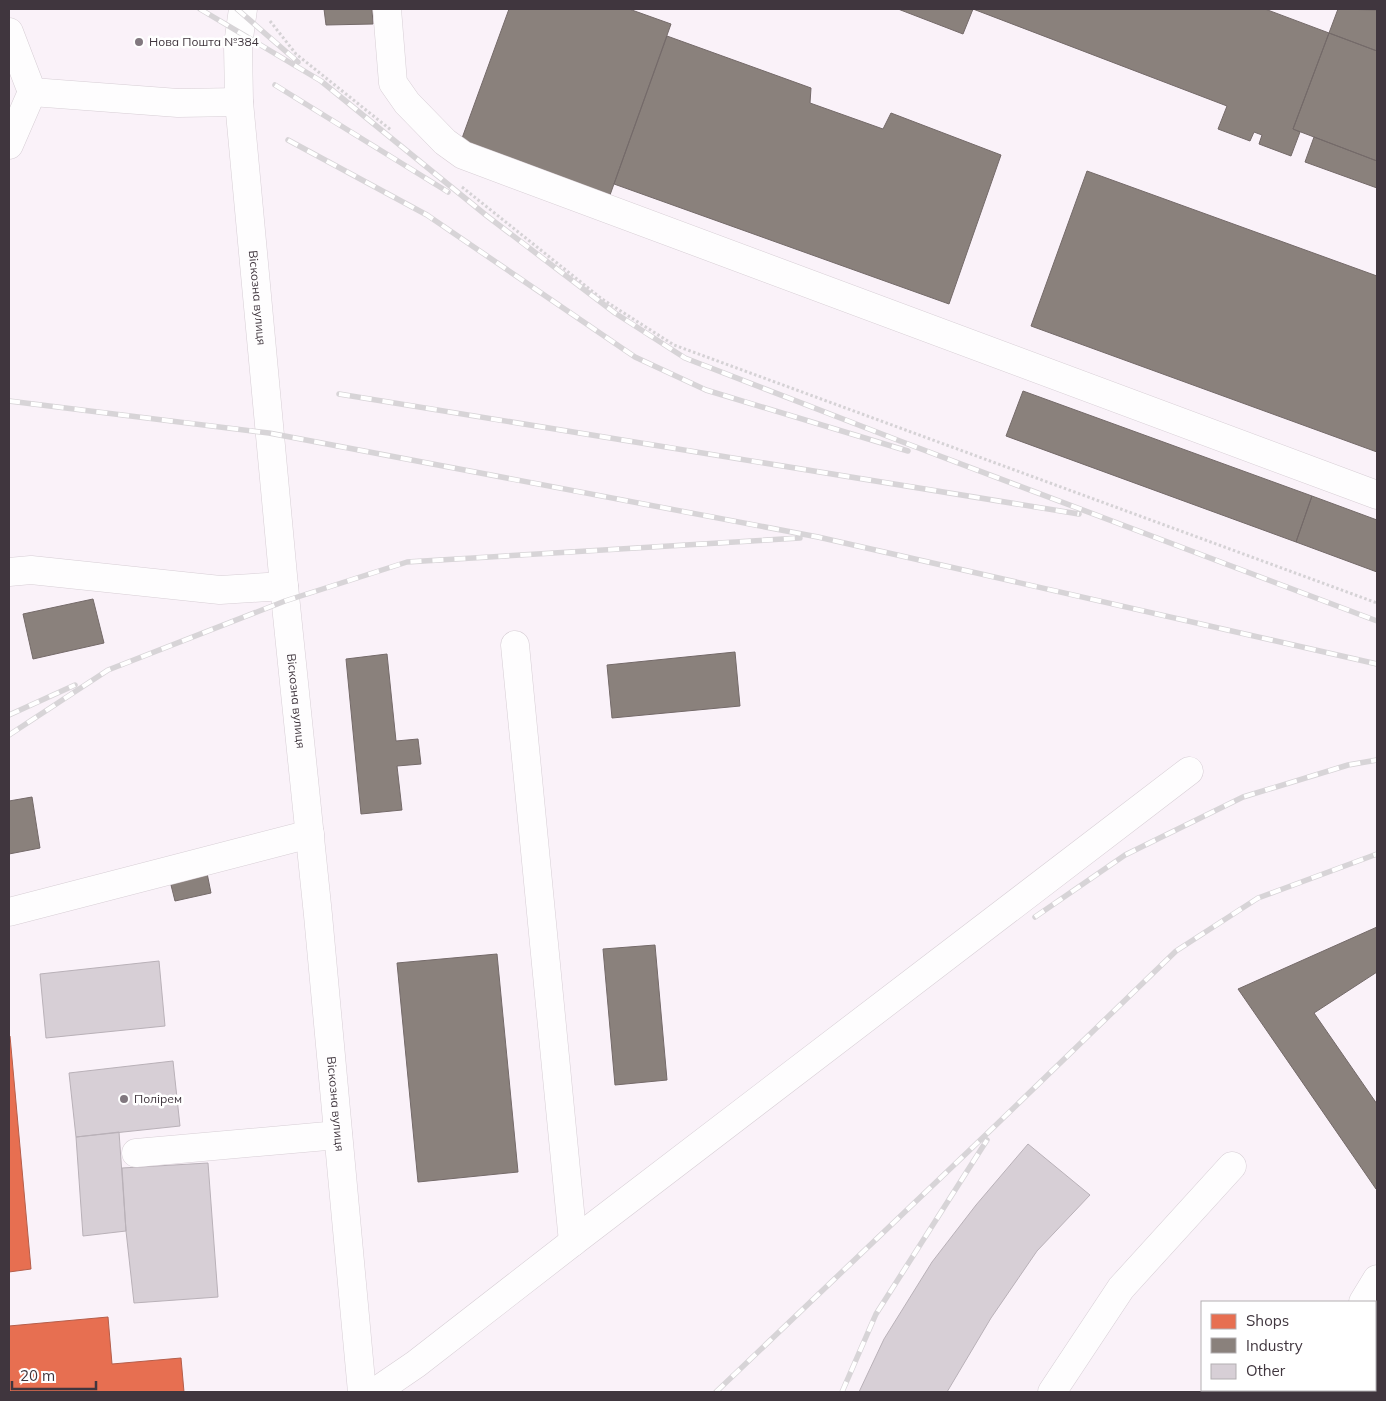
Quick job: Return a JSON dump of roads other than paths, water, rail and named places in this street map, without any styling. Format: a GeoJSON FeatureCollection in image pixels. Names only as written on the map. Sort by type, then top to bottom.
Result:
{"type":"FeatureCollection","features":[{"type":"Feature","properties":{"kind":"street"},"geometry":{"type":"LineString","coordinates":[[387,9],[394,83],[413,109],[445,142],[463,155],[1377,495]]}},
{"type":"Feature","properties":{"kind":"street","name":"Віскозна вулиця"},"geometry":{"type":"LineString","coordinates":[[254,12],[238,45],[239,102],[362,1392]]}},
{"type":"Feature","properties":{"kind":"street"},"geometry":{"type":"LineString","coordinates":[[9,32],[32,92],[9,145]]}},
{"type":"Feature","properties":{"kind":"street"},"geometry":{"type":"LineString","coordinates":[[32,92],[178,103],[239,102]]}},
{"type":"Feature","properties":{"kind":"street"},"geometry":{"type":"LineString","coordinates":[[9,572],[31,570],[220,590],[284,586]]}},
{"type":"Feature","properties":{"kind":"street"},"geometry":{"type":"LineString","coordinates":[[515,645],[573,1242]]}},
{"type":"Feature","properties":{"kind":"street"},"geometry":{"type":"LineString","coordinates":[[375,1392],[416,1364],[1189,770]]}},
{"type":"Feature","properties":{"kind":"street"},"geometry":{"type":"LineString","coordinates":[[9,912],[310,834]]}},
{"type":"Feature","properties":{"kind":"street"},"geometry":{"type":"LineString","coordinates":[[136,1153],[338,1135]]}},
{"type":"Feature","properties":{"kind":"street"},"geometry":{"type":"LineString","coordinates":[[1052,1392],[1121,1288],[1232,1166]]}},
{"type":"Feature","properties":{"kind":"street"},"geometry":{"type":"LineString","coordinates":[[1364,1301],[1377,1278]]}},
{"type":"Feature","properties":{"kind":"railway"},"geometry":{"type":"LineString","coordinates":[[200,9],[321,81],[487,216],[615,313],[685,358],[1377,621]]}},
{"type":"Feature","properties":{"kind":"railway"},"geometry":{"type":"LineString","coordinates":[[237,9],[298,62]]}},
{"type":"Feature","properties":{"kind":"railway"},"geometry":{"type":"LineString","coordinates":[[275,85],[448,192]]}},
{"type":"Feature","properties":{"kind":"railway"},"geometry":{"type":"LineString","coordinates":[[288,140],[427,215],[635,357],[706,390],[908,451]]}},
{"type":"Feature","properties":{"kind":"railway"},"geometry":{"type":"LineString","coordinates":[[339,394],[1079,514]]}},
{"type":"Feature","properties":{"kind":"railway"},"geometry":{"type":"LineString","coordinates":[[9,401],[269,433],[818,537],[1377,664]]}},
{"type":"Feature","properties":{"kind":"railway"},"geometry":{"type":"LineString","coordinates":[[9,735],[108,670],[285,601],[407,562],[800,538]]}},
{"type":"Feature","properties":{"kind":"railway"},"geometry":{"type":"LineString","coordinates":[[9,715],[75,685]]}},
{"type":"Feature","properties":{"kind":"railway"},"geometry":{"type":"LineString","coordinates":[[1035,917],[1125,855],[1243,797],[1348,765],[1377,760]]}},
{"type":"Feature","properties":{"kind":"railway"},"geometry":{"type":"LineString","coordinates":[[716,1392],[1176,951],[1258,898],[1377,854]]}},
{"type":"Feature","properties":{"kind":"railway"},"geometry":{"type":"LineString","coordinates":[[842,1392],[876,1314],[987,1140]]}},
{"type":"Feature","properties":{"kind":"place","name":"Нова Пошта №384"},"geometry":{"type":"Point","coordinates":[139,42]}},
{"type":"Feature","properties":{"kind":"place","name":"Полірем"},"geometry":{"type":"Point","coordinates":[124,1099]}}]}
